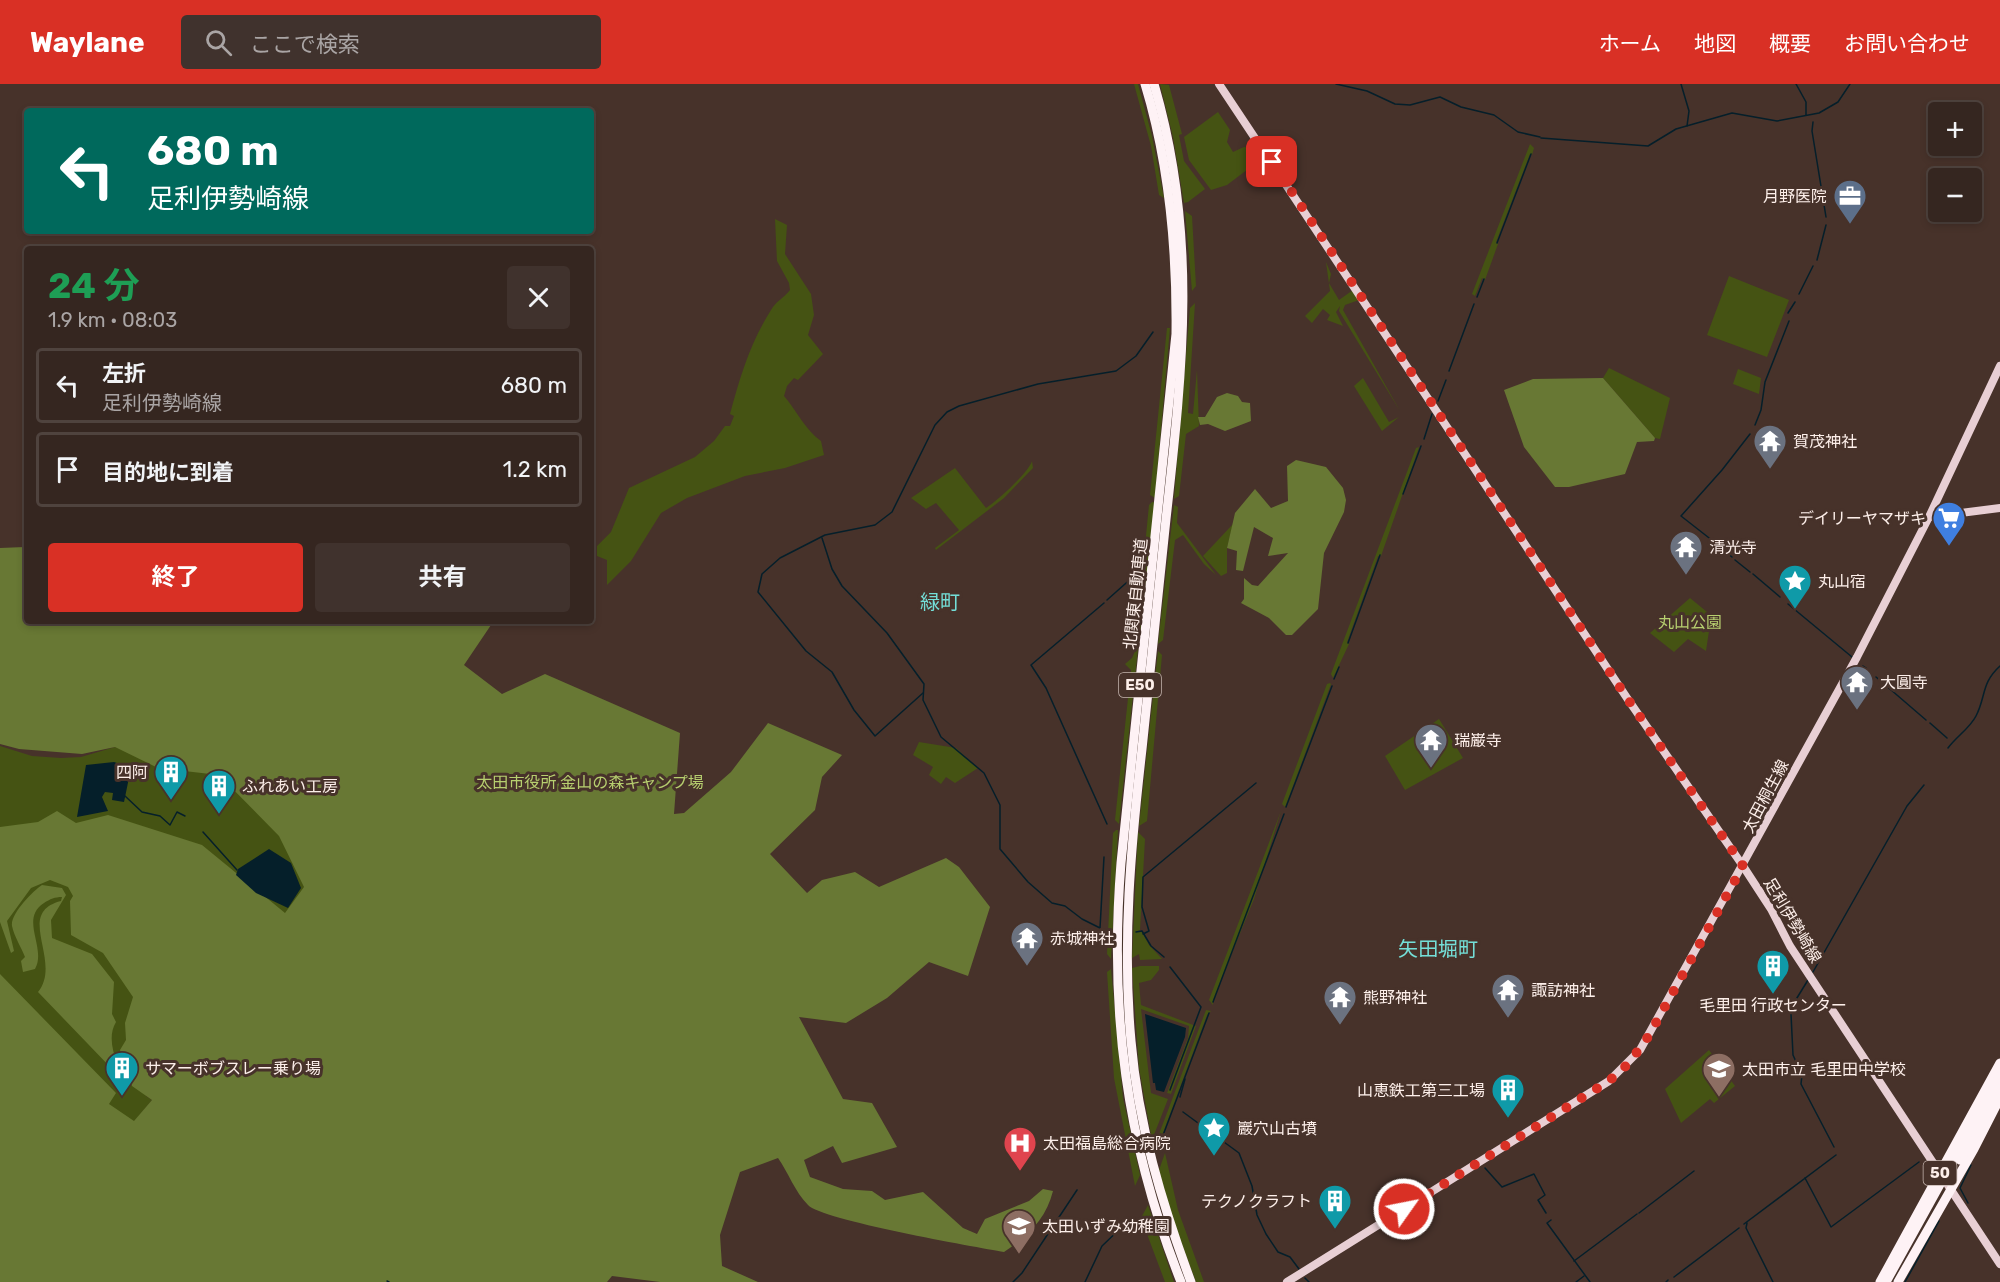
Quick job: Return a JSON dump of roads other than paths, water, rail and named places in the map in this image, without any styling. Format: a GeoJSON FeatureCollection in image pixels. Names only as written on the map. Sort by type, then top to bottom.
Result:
{"type":"FeatureCollection","features":[{"type":"Feature","properties":{"kind":"highway","name":"北関東自動車道"},"geometry":{"type":"LineString","coordinates":[[1145,84],[1161,148],[1170,202],[1176,280],[1176,334],[1121,862],[1116,939],[1117,1004],[1126,1086],[1145,1173],[1181,1282]]}},
{"type":"Feature","properties":{"kind":"highway","name":"北関東自動車道"},"geometry":{"type":"LineString","coordinates":[[1154,84],[1179,200],[1185,279],[1184,334],[1134,823],[1128,939],[1128,993],[1131,1041],[1144,1127],[1167,1213],[1191,1282]]}},
{"type":"Feature","properties":{"kind":"highway","name":"50"},"geometry":{"type":"LineString","coordinates":[[1880,1282],[2000,1063]]}},
{"type":"Feature","properties":{"kind":"highway","name":"50"},"geometry":{"type":"LineString","coordinates":[[1886,1282],[2000,1076]]}},
{"type":"Feature","properties":{"kind":"highway","name":"50"},"geometry":{"type":"LineString","coordinates":[[1893,1282],[2000,1089]]}},
{"type":"Feature","properties":{"kind":"highway","name":"50"},"geometry":{"type":"LineString","coordinates":[[1898,1282],[2000,1098]]}},
{"type":"Feature","properties":{"kind":"main road","name":"足利伊勢崎線"},"geometry":{"type":"LineString","coordinates":[[1219,84],[1338,259],[1627,698],[1743,866],[1771,909],[1790,946],[2000,1264]]}},
{"type":"Feature","properties":{"kind":"main road","name":"太田桐生線"},"geometry":{"type":"LineString","coordinates":[[1287,1282],[1619,1073],[1648,1037],[1857,657],[1929,517],[2000,366]]}},
{"type":"Feature","properties":{"kind":"main road"},"geometry":{"type":"LineString","coordinates":[[1929,517],[2000,508]]}},
{"type":"Feature","properties":{"kind":"water"},"geometry":{"type":"Polygon","coordinates":[[[114,762],[131,768],[124,802],[112,800],[113,793],[105,792],[102,797],[108,811],[77,817],[86,765],[114,762]]]}},
{"type":"Feature","properties":{"kind":"water"},"geometry":{"type":"Polygon","coordinates":[[[269,849],[291,863],[301,888],[288,908],[256,893],[236,875],[238,869],[269,849]]]}},
{"type":"Feature","properties":{"kind":"water"},"geometry":{"type":"Polygon","coordinates":[[[1145,1014],[1186,1028],[1185,1037],[1164,1092],[1156,1090],[1155,1083],[1153,1083],[1145,1014]]]}},
{"type":"Feature","properties":{"kind":"waterway"},"geometry":{"type":"LineString","coordinates":[[1336,84],[1367,91],[1395,104],[1410,105],[1440,97],[1461,107],[1494,115],[1518,132],[1540,137]]}},
{"type":"Feature","properties":{"kind":"waterway"},"geometry":{"type":"LineString","coordinates":[[1681,84],[1689,111],[1687,126]]}},
{"type":"Feature","properties":{"kind":"waterway"},"geometry":{"type":"LineString","coordinates":[[1796,84],[1806,102],[1806,115]]}},
{"type":"Feature","properties":{"kind":"waterway"},"geometry":{"type":"LineString","coordinates":[[1541,138],[1648,146],[1676,129],[1732,113],[1777,121],[1819,113],[1838,102],[1850,84]]}},
{"type":"Feature","properties":{"kind":"waterway"},"geometry":{"type":"LineString","coordinates":[[1813,122],[1812,131],[1826,217]]}},
{"type":"Feature","properties":{"kind":"waterway"},"geometry":{"type":"LineString","coordinates":[[1497,243],[1531,154]]}},
{"type":"Feature","properties":{"kind":"waterway"},"geometry":{"type":"LineString","coordinates":[[1817,260],[1826,225]]}},
{"type":"Feature","properties":{"kind":"waterway"},"geometry":{"type":"LineString","coordinates":[[1799,294],[1813,266]]}},
{"type":"Feature","properties":{"kind":"waterway"},"geometry":{"type":"LineString","coordinates":[[1477,297],[1484,279]]}},
{"type":"Feature","properties":{"kind":"waterway"},"geometry":{"type":"LineString","coordinates":[[1788,313],[1795,302]]}},
{"type":"Feature","properties":{"kind":"waterway"},"geometry":{"type":"LineString","coordinates":[[1449,371],[1474,304]]}},
{"type":"Feature","properties":{"kind":"waterway"},"geometry":{"type":"LineString","coordinates":[[1755,425],[1761,410],[1765,382],[1789,321]]}},
{"type":"Feature","properties":{"kind":"waterway"},"geometry":{"type":"LineString","coordinates":[[923,693],[875,736],[854,710],[832,672],[806,651],[758,592],[762,574],[780,558],[825,535],[875,525],[892,512],[935,425],[947,412],[959,406],[1038,384],[1116,371],[1136,356],[1153,332]]}},
{"type":"Feature","properties":{"kind":"waterway"},"geometry":{"type":"LineString","coordinates":[[1438,401],[1446,380]]}},
{"type":"Feature","properties":{"kind":"waterway"},"geometry":{"type":"LineString","coordinates":[[1424,439],[1432,414]]}},
{"type":"Feature","properties":{"kind":"waterway"},"geometry":{"type":"LineString","coordinates":[[1713,541],[1681,516],[1750,434]]}},
{"type":"Feature","properties":{"kind":"waterway"},"geometry":{"type":"LineString","coordinates":[[1403,494],[1421,446]]}},
{"type":"Feature","properties":{"kind":"waterway"},"geometry":{"type":"LineString","coordinates":[[822,538],[832,569],[842,586],[887,633],[924,684],[923,700],[941,737],[984,773],[1000,805],[1000,849],[1028,882],[1052,903],[1065,906],[1082,919],[1100,928],[1104,857]]}},
{"type":"Feature","properties":{"kind":"waterway"},"geometry":{"type":"LineString","coordinates":[[1716,544],[1732,557]]}},
{"type":"Feature","properties":{"kind":"waterway"},"geometry":{"type":"LineString","coordinates":[[1348,643],[1380,555]]}},
{"type":"Feature","properties":{"kind":"waterway"},"geometry":{"type":"LineString","coordinates":[[1735,560],[1750,572]]}},
{"type":"Feature","properties":{"kind":"waterway"},"geometry":{"type":"LineString","coordinates":[[1753,574],[1780,597]]}},
{"type":"Feature","properties":{"kind":"waterway"},"geometry":{"type":"LineString","coordinates":[[1107,600],[1134,576]]}},
{"type":"Feature","properties":{"kind":"waterway"},"geometry":{"type":"LineString","coordinates":[[1104,603],[1031,665],[1046,688],[1107,824]]}},
{"type":"Feature","properties":{"kind":"waterway"},"geometry":{"type":"LineString","coordinates":[[1788,604],[1852,657]]}},
{"type":"Feature","properties":{"kind":"waterway"},"geometry":{"type":"LineString","coordinates":[[1948,748],[1973,720],[1987,684],[2000,666]]}},
{"type":"Feature","properties":{"kind":"waterway"},"geometry":{"type":"LineString","coordinates":[[1334,679],[1339,667]]}},
{"type":"Feature","properties":{"kind":"waterway"},"geometry":{"type":"LineString","coordinates":[[1876,677],[1926,720]]}},
{"type":"Feature","properties":{"kind":"waterway"},"geometry":{"type":"LineString","coordinates":[[1286,807],[1332,686]]}},
{"type":"Feature","properties":{"kind":"waterway"},"geometry":{"type":"LineString","coordinates":[[1930,723],[1947,738]]}},
{"type":"Feature","properties":{"kind":"waterway"},"geometry":{"type":"LineString","coordinates":[[130,774],[134,775]]}},
{"type":"Feature","properties":{"kind":"waterway"},"geometry":{"type":"LineString","coordinates":[[1143,934],[1149,931],[1142,907],[1143,877],[1256,783]]}},
{"type":"Feature","properties":{"kind":"waterway"},"geometry":{"type":"LineString","coordinates":[[1813,972],[1907,806],[1924,785]]}},
{"type":"Feature","properties":{"kind":"waterway"},"geometry":{"type":"LineString","coordinates":[[125,796],[142,812],[160,816],[170,825],[177,812],[185,816]]}},
{"type":"Feature","properties":{"kind":"waterway"},"geometry":{"type":"LineString","coordinates":[[1213,1002],[1284,814]]}},
{"type":"Feature","properties":{"kind":"waterway"},"geometry":{"type":"LineString","coordinates":[[203,832],[237,870]]}},
{"type":"Feature","properties":{"kind":"waterway"},"geometry":{"type":"LineString","coordinates":[[1136,932],[1142,931],[1151,946],[1164,957]]}},
{"type":"Feature","properties":{"kind":"waterway"},"geometry":{"type":"LineString","coordinates":[[1170,967],[1201,1007],[1170,1090]]}},
{"type":"Feature","properties":{"kind":"waterway"},"geometry":{"type":"LineString","coordinates":[[1792,1006],[1808,980]]}},
{"type":"Feature","properties":{"kind":"waterway"},"geometry":{"type":"LineString","coordinates":[[1159,1146],[1209,1013]]}},
{"type":"Feature","properties":{"kind":"waterway"},"geometry":{"type":"LineString","coordinates":[[1791,1014],[1793,1055],[1802,1075],[1801,1084],[1834,1147]]}},
{"type":"Feature","properties":{"kind":"waterway"},"geometry":{"type":"LineString","coordinates":[[1180,1097],[1185,1079]]}},
{"type":"Feature","properties":{"kind":"waterway"},"geometry":{"type":"LineString","coordinates":[[1183,1112],[1239,1153],[1252,1186],[1257,1215],[1266,1234],[1278,1252],[1290,1257],[1299,1269]]}},
{"type":"Feature","properties":{"kind":"waterway"},"geometry":{"type":"LineString","coordinates":[[1744,1224],[1836,1155]]}},
{"type":"Feature","properties":{"kind":"waterway"},"geometry":{"type":"LineString","coordinates":[[1805,1178],[1831,1227],[1919,1162]]}},
{"type":"Feature","properties":{"kind":"waterway"},"geometry":{"type":"LineString","coordinates":[[1968,1203],[1960,1188],[1971,1165]]}},
{"type":"Feature","properties":{"kind":"waterway"},"geometry":{"type":"LineString","coordinates":[[1485,1168],[1502,1187],[1534,1174],[1545,1195],[1538,1200],[1546,1213]]}},
{"type":"Feature","properties":{"kind":"waterway"},"geometry":{"type":"LineString","coordinates":[[1639,1213],[1694,1171]]}},
{"type":"Feature","properties":{"kind":"waterway"},"geometry":{"type":"LineString","coordinates":[[1013,1282],[1022,1273],[1077,1190]]}},
{"type":"Feature","properties":{"kind":"waterway"},"geometry":{"type":"LineString","coordinates":[[1574,1261],[1637,1214]]}},
{"type":"Feature","properties":{"kind":"waterway"},"geometry":{"type":"LineString","coordinates":[[1551,1220],[1547,1223],[1590,1282]]}},
{"type":"Feature","properties":{"kind":"waterway"},"geometry":{"type":"LineString","coordinates":[[1905,1282],[1939,1221]]}},
{"type":"Feature","properties":{"kind":"waterway"},"geometry":{"type":"LineString","coordinates":[[1747,1223],[1746,1228],[1773,1282]]}},
{"type":"Feature","properties":{"kind":"waterway"},"geometry":{"type":"LineString","coordinates":[[1085,1282],[1102,1246],[1125,1224]]}},
{"type":"Feature","properties":{"kind":"waterway"},"geometry":{"type":"LineString","coordinates":[[1674,1277],[1739,1228]]}},
{"type":"Feature","properties":{"kind":"waterway"},"geometry":{"type":"LineString","coordinates":[[1576,1282],[1584,1276]]}},
{"type":"Feature","properties":{"kind":"waterway"},"geometry":{"type":"LineString","coordinates":[[1305,1278],[1309,1282]]}},
{"type":"Feature","properties":{"kind":"place","name":"月野医院"},"geometry":{"type":"Point","coordinates":[1850,225]}},
{"type":"Feature","properties":{"kind":"place","name":"賀茂神社"},"geometry":{"type":"Point","coordinates":[1770,470]}},
{"type":"Feature","properties":{"kind":"place","name":"デイリーヤマザキ"},"geometry":{"type":"Point","coordinates":[1949,547]}},
{"type":"Feature","properties":{"kind":"place","name":"清光寺"},"geometry":{"type":"Point","coordinates":[1686,576]}},
{"type":"Feature","properties":{"kind":"place","name":"丸山宿"},"geometry":{"type":"Point","coordinates":[1795,610]}},
{"type":"Feature","properties":{"kind":"place","name":"大圓寺"},"geometry":{"type":"Point","coordinates":[1857,711]}},
{"type":"Feature","properties":{"kind":"place","name":"瑞巌寺"},"geometry":{"type":"Point","coordinates":[1431,769]}},
{"type":"Feature","properties":{"kind":"place","name":"四阿"},"geometry":{"type":"Point","coordinates":[171,801]}},
{"type":"Feature","properties":{"kind":"place","name":"ふれあい工房"},"geometry":{"type":"Point","coordinates":[219,815]}},
{"type":"Feature","properties":{"kind":"place","name":"赤城神社"},"geometry":{"type":"Point","coordinates":[1027,967]}},
{"type":"Feature","properties":{"kind":"place","name":"毛里田 行政センター"},"geometry":{"type":"Point","coordinates":[1773,995]}},
{"type":"Feature","properties":{"kind":"place","name":"諏訪神社"},"geometry":{"type":"Point","coordinates":[1508,1019]}},
{"type":"Feature","properties":{"kind":"place","name":"熊野神社"},"geometry":{"type":"Point","coordinates":[1340,1026]}},
{"type":"Feature","properties":{"kind":"place","name":"サマーボブスレー乗り場"},"geometry":{"type":"Point","coordinates":[122,1097]}},
{"type":"Feature","properties":{"kind":"place","name":"太田市立 毛里田中学校"},"geometry":{"type":"Point","coordinates":[1719,1098]}},
{"type":"Feature","properties":{"kind":"place","name":"山恵鉄工第三工場"},"geometry":{"type":"Point","coordinates":[1508,1119]}},
{"type":"Feature","properties":{"kind":"place","name":"巖穴山古墳"},"geometry":{"type":"Point","coordinates":[1214,1157]}},
{"type":"Feature","properties":{"kind":"place","name":"太田福島総合病院"},"geometry":{"type":"Point","coordinates":[1020,1172]}},
{"type":"Feature","properties":{"kind":"place","name":"テクノクラフト"},"geometry":{"type":"Point","coordinates":[1335,1230]}},
{"type":"Feature","properties":{"kind":"place","name":"太田いずみ幼稚園"},"geometry":{"type":"Point","coordinates":[1019,1255]}},
{"type":"Feature","properties":{"kind":"district","name":"緑町"},"geometry":{"type":"Point","coordinates":[940,602]}},
{"type":"Feature","properties":{"kind":"district","name":"矢田堀町"},"geometry":{"type":"Point","coordinates":[1438,949]}},
{"type":"Feature","properties":{"kind":"park label","name":"丸山公園"},"geometry":{"type":"Point","coordinates":[1690,622]}},
{"type":"Feature","properties":{"kind":"park label","name":"太田市役所 金山の森キャンプ場"},"geometry":{"type":"Point","coordinates":[590,782]}}]}
